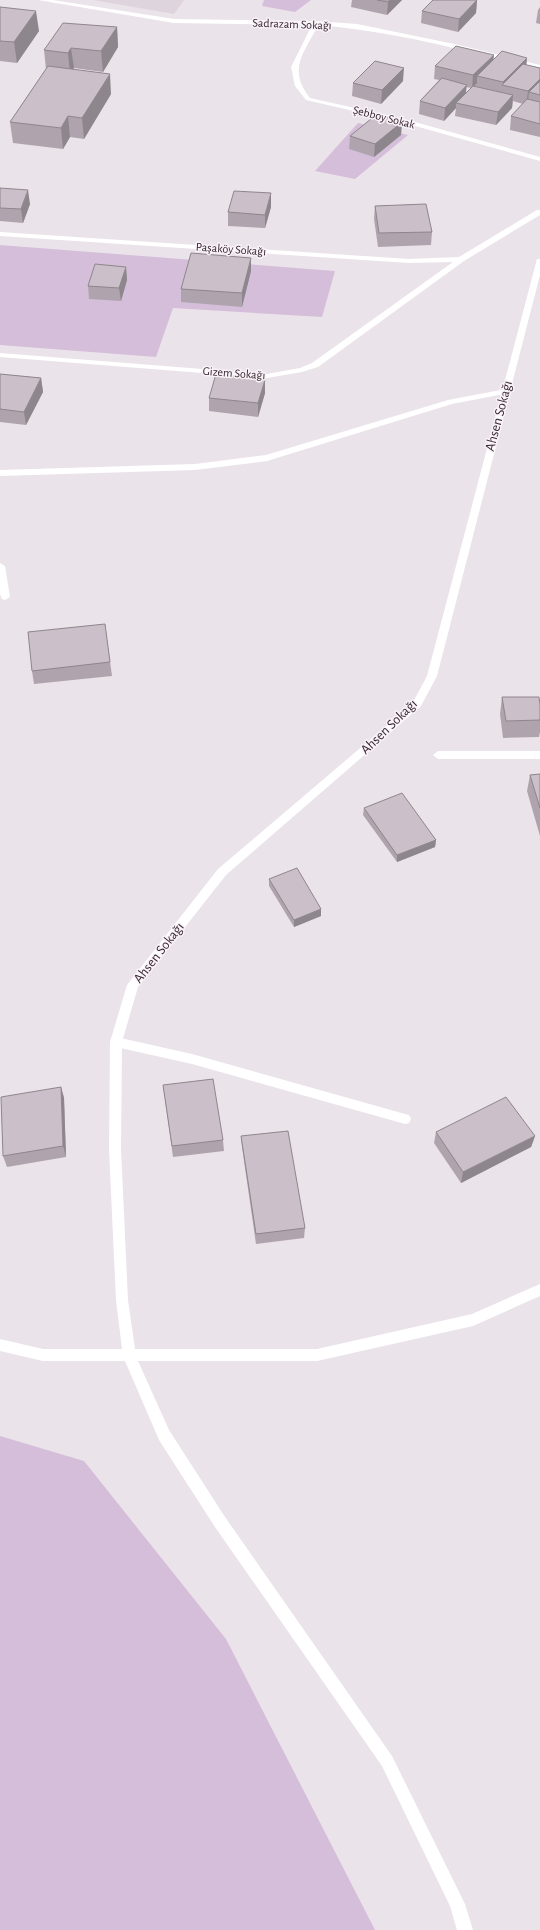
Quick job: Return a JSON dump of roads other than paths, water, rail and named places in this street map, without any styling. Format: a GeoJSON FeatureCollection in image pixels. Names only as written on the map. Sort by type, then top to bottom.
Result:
{"type":"FeatureCollection","features":[{"type":"Feature","properties":{"kind":"street","name":"Sadrazam Sokağı"},"geometry":{"type":"LineString","coordinates":[[41,0],[174,21],[316,24],[365,28],[459,47],[540,67]]}},
{"type":"Feature","properties":{"kind":"street","name":"Şebboy Sokak"},"geometry":{"type":"LineString","coordinates":[[316,24],[294,67],[298,86],[308,99],[402,120],[540,159]]}},
{"type":"Feature","properties":{"kind":"street","name":"Gizem Sokağı"},"geometry":{"type":"LineString","coordinates":[[0,355],[267,376],[302,370],[315,365],[461,259],[540,212]]}},
{"type":"Feature","properties":{"kind":"street","name":"Paşaköy Sokağı"},"geometry":{"type":"LineString","coordinates":[[0,234],[409,262],[461,259]]}},
{"type":"Feature","properties":{"kind":"street","name":"Ahsen Sokağı"},"geometry":{"type":"LineString","coordinates":[[465,1930],[456,1904],[387,1761],[211,1509],[164,1435],[129,1355],[122,1300],[115,1149],[116,1042],[133,985],[222,872],[416,706],[432,676],[540,261]]}},
{"type":"Feature","properties":{"kind":"street"},"geometry":{"type":"LineString","coordinates":[[0,473],[195,467],[267,458],[451,402],[506,391]]}},
{"type":"Feature","properties":{"kind":"street"},"geometry":{"type":"LineString","coordinates":[[0,566],[5,597]]}},
{"type":"Feature","properties":{"kind":"street"},"geometry":{"type":"LineString","coordinates":[[438,755],[540,755]]}},
{"type":"Feature","properties":{"kind":"street"},"geometry":{"type":"LineString","coordinates":[[116,1042],[192,1059],[406,1119]]}},
{"type":"Feature","properties":{"kind":"street"},"geometry":{"type":"LineString","coordinates":[[0,1345],[43,1355],[317,1355],[473,1320],[540,1290]]}}]}
